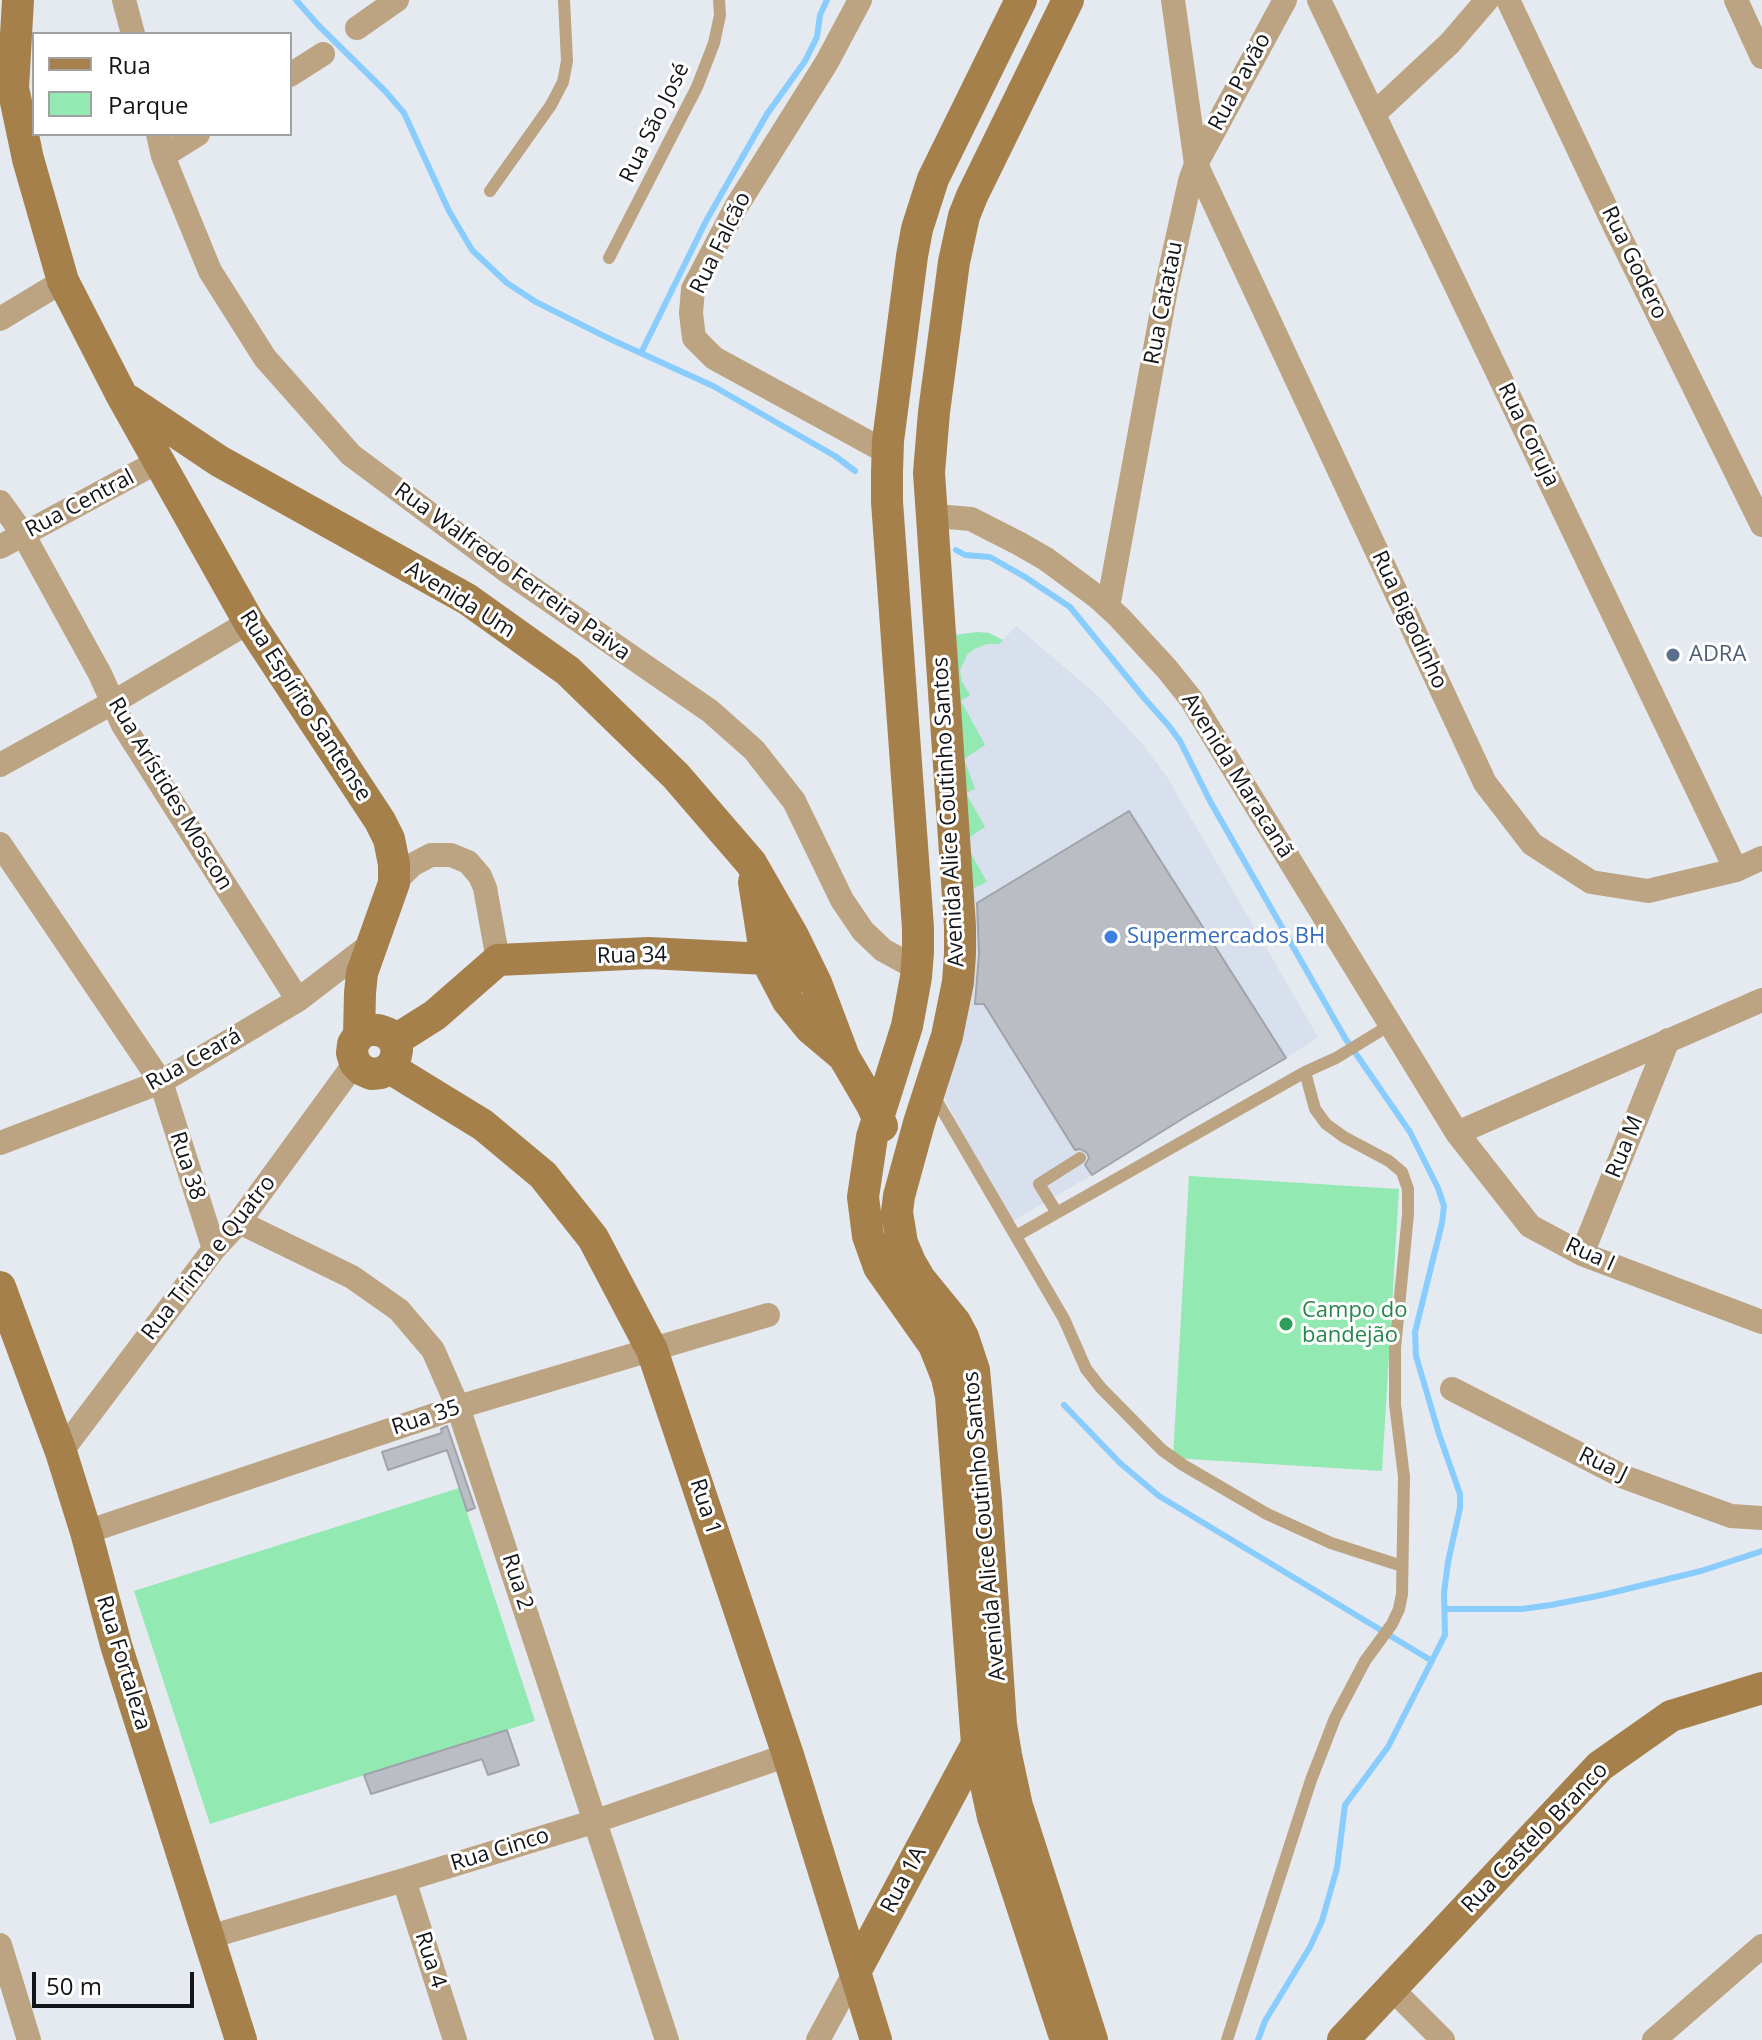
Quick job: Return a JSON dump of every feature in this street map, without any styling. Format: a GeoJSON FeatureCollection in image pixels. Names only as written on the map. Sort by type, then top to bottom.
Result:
{"type":"FeatureCollection","features":[{"type":"Feature","properties":{"kind":"street","name":"Rua Espírito Santense"},"geometry":{"type":"LineString","coordinates":[[18,0],[7,92],[63,281],[122,396],[249,622],[389,839],[394,883],[362,973],[357,1049]]}},
{"type":"Feature","properties":{"kind":"street"},"geometry":{"type":"LineString","coordinates":[[124,0],[132,32]]}},
{"type":"Feature","properties":{"kind":"street"},"geometry":{"type":"LineString","coordinates":[[357,28],[397,0]]}},
{"type":"Feature","properties":{"kind":"street","name":"Rua Falcão"},"geometry":{"type":"LineString","coordinates":[[860,0],[827,62],[736,207],[693,289],[691,313],[694,338],[714,358],[888,453]]}},
{"type":"Feature","properties":{"kind":"street","name":"Avenida Alice Coutinho Santos"},"geometry":{"type":"LineString","coordinates":[[1021,0],[933,179],[912,256],[888,453],[887,502],[918,928],[916,968],[907,1026],[872,1137],[863,1197],[872,1252],[879,1267],[942,1361],[951,1396],[990,1743],[1017,1806],[1092,2040]]}},
{"type":"Feature","properties":{"kind":"street","name":"Avenida Alice Coutinho Santos"},"geometry":{"type":"LineString","coordinates":[[1066,2040],[993,1817],[986,1501],[974,1370],[955,1322],[910,1262],[902,1243],[897,1212],[899,1196],[947,1036],[958,982],[960,926],[929,473],[930,444],[954,262],[961,227],[972,196],[1068,0]]}},
{"type":"Feature","properties":{"kind":"street","name":"Rua Catatau"},"geometry":{"type":"LineString","coordinates":[[1108,607],[1166,289],[1196,164],[1173,0]]}},
{"type":"Feature","properties":{"kind":"street","name":"Rua Pavão"},"geometry":{"type":"LineString","coordinates":[[1196,164],[1285,0]]}},
{"type":"Feature","properties":{"kind":"street","name":"Rua Coruja"},"geometry":{"type":"LineString","coordinates":[[1319,0],[1736,870]]}},
{"type":"Feature","properties":{"kind":"street"},"geometry":{"type":"LineString","coordinates":[[1374,114],[1450,43],[1487,0]]}},
{"type":"Feature","properties":{"kind":"street","name":"Rua Godero"},"geometry":{"type":"LineString","coordinates":[[1508,0],[1616,229],[1762,525]]}},
{"type":"Feature","properties":{"kind":"street"},"geometry":{"type":"LineString","coordinates":[[1736,0],[1762,57]]}},
{"type":"Feature","properties":{"kind":"street"},"geometry":{"type":"LineString","coordinates":[[292,74],[323,54]]}},
{"type":"Feature","properties":{"kind":"street"},"geometry":{"type":"LineString","coordinates":[[161,145],[191,136]]}},
{"type":"Feature","properties":{"kind":"street","name":"Rua Walfredo Ferreira Paiva"},"geometry":{"type":"LineString","coordinates":[[161,145],[210,271],[265,358],[351,455],[504,569],[710,711],[754,750],[794,801],[842,900],[863,931],[883,950],[916,968]]}},
{"type":"Feature","properties":{"kind":"street","name":"Rua Bigodinho"},"geometry":{"type":"LineString","coordinates":[[1196,164],[1485,783],[1532,844],[1591,882],[1648,891],[1736,870],[1762,858]]}},
{"type":"Feature","properties":{"kind":"street"},"geometry":{"type":"LineString","coordinates":[[0,319],[63,281]]}},
{"type":"Feature","properties":{"kind":"street","name":"Avenida Um"},"geometry":{"type":"LineString","coordinates":[[122,396],[219,461],[467,599],[568,671],[676,776],[751,863],[793,936],[816,983],[844,1057],[878,1117],[892,1160],[897,1212]]}},
{"type":"Feature","properties":{"kind":"street","name":"Rua Central"},"geometry":{"type":"LineString","coordinates":[[0,547],[159,461]]}},
{"type":"Feature","properties":{"kind":"street","name":"Rua Arístides Moscon"},"geometry":{"type":"LineString","coordinates":[[0,502],[23,534],[100,674],[123,725],[298,1000]]}},
{"type":"Feature","properties":{"kind":"street","name":"Avenida Maracanã"},"geometry":{"type":"LineString","coordinates":[[931,519],[971,519],[1046,559],[1108,607],[1142,639],[1191,699],[1380,1031],[1457,1133]]}},
{"type":"Feature","properties":{"kind":"street"},"geometry":{"type":"LineString","coordinates":[[0,765],[249,622]]}},
{"type":"Feature","properties":{"kind":"street"},"geometry":{"type":"LineString","coordinates":[[0,844],[161,1082]]}},
{"type":"Feature","properties":{"kind":"street"},"geometry":{"type":"LineString","coordinates":[[357,1049],[362,1070],[371,1074],[381,1073],[392,1055],[498,960],[485,888],[468,862],[451,855],[431,855],[412,865],[394,883]]}},
{"type":"Feature","properties":{"kind":"street","name":"Avenida Um"},"geometry":{"type":"LineString","coordinates":[[751,863],[766,959],[788,1001],[810,1028],[844,1057]]}},
{"type":"Feature","properties":{"kind":"street","name":"Rua Ceará"},"geometry":{"type":"LineString","coordinates":[[0,1143],[161,1082],[298,1000],[371,944]]}},
{"type":"Feature","properties":{"kind":"street","name":"Rua 34"},"geometry":{"type":"LineString","coordinates":[[498,960],[649,953],[766,959],[788,964],[816,983]]}},
{"type":"Feature","properties":{"kind":"street"},"geometry":{"type":"LineString","coordinates":[[1457,1133],[1762,1000]]}},
{"type":"Feature","properties":{"kind":"street","name":"Rua M"},"geometry":{"type":"LineString","coordinates":[[1582,1254],[1668,1040]]}},
{"type":"Feature","properties":{"kind":"street","name":"Rua Trinta e Quatro"},"geometry":{"type":"LineString","coordinates":[[61,1452],[214,1249],[239,1222],[357,1049]]}},
{"type":"Feature","properties":{"kind":"street","name":"Rua 1"},"geometry":{"type":"LineString","coordinates":[[392,1055],[543,1175],[593,1238],[652,1350],[788,1755],[876,2040]]}},
{"type":"Feature","properties":{"kind":"street","name":"Rua 38"},"geometry":{"type":"LineString","coordinates":[[161,1082],[214,1249]]}},
{"type":"Feature","properties":{"kind":"street","name":"Rua I"},"geometry":{"type":"LineString","coordinates":[[1457,1133],[1530,1226],[1582,1254],[1762,1322]]}},
{"type":"Feature","properties":{"kind":"street","name":"Rua 2"},"geometry":{"type":"LineString","coordinates":[[239,1222],[352,1277],[399,1310],[433,1350],[458,1407],[667,2040]]}},
{"type":"Feature","properties":{"kind":"street","name":"Rua Fortaleza"},"geometry":{"type":"LineString","coordinates":[[0,1287],[10,1346],[61,1452],[116,1645],[241,2040]]}},
{"type":"Feature","properties":{"kind":"street","name":"Rua 35"},"geometry":{"type":"LineString","coordinates":[[86,1532],[458,1407],[768,1315]]}},
{"type":"Feature","properties":{"kind":"street","name":"Rua J"},"geometry":{"type":"LineString","coordinates":[[1452,1389],[1624,1477],[1731,1516],[1762,1518]]}},
{"type":"Feature","properties":{"kind":"street","name":"Rua Castelo Branco"},"geometry":{"type":"LineString","coordinates":[[1343,2040],[1600,1766],[1671,1716],[1762,1688]]}},
{"type":"Feature","properties":{"kind":"street","name":"Rua 1A"},"geometry":{"type":"LineString","coordinates":[[818,2040],[990,1743]]}},
{"type":"Feature","properties":{"kind":"street","name":"Rua Cinco"},"geometry":{"type":"LineString","coordinates":[[209,1937],[596,1821],[788,1755]]}},
{"type":"Feature","properties":{"kind":"street","name":"Rua 4"},"geometry":{"type":"LineString","coordinates":[[404,1880],[455,2040]]}},
{"type":"Feature","properties":{"kind":"street"},"geometry":{"type":"LineString","coordinates":[[0,1945],[29,2040]]}},
{"type":"Feature","properties":{"kind":"street"},"geometry":{"type":"LineString","coordinates":[[1654,2040],[1762,1946]]}},
{"type":"Feature","properties":{"kind":"street"},"geometry":{"type":"LineString","coordinates":[[1392,1989],[1443,2040]]}},
{"type":"Feature","properties":{"kind":"lane"},"geometry":{"type":"LineString","coordinates":[[490,191],[551,105],[563,82],[567,61],[564,0]]}},
{"type":"Feature","properties":{"kind":"lane","name":"Rua São José"},"geometry":{"type":"LineString","coordinates":[[609,258],[697,87],[714,43],[720,15],[719,0]]}},
{"type":"Feature","properties":{"kind":"lane"},"geometry":{"type":"LineString","coordinates":[[1016,1236],[1380,1031]]}},
{"type":"Feature","properties":{"kind":"lane"},"geometry":{"type":"LineString","coordinates":[[1227,2040],[1335,1718],[1365,1661],[1396,1615],[1402,1594],[1404,1477],[1395,1404],[1395,1348],[1408,1189],[1402,1172],[1389,1161],[1326,1124],[1315,1109],[1305,1072]]}},
{"type":"Feature","properties":{"kind":"lane"},"geometry":{"type":"LineString","coordinates":[[931,1089],[1064,1319],[1086,1369],[1162,1450],[1267,1514],[1331,1543],[1402,1566]]}},
{"type":"Feature","properties":{"kind":"lane"},"geometry":{"type":"LineString","coordinates":[[1057,1213],[1039,1184],[1080,1158]]}},
{"type":"Feature","properties":{"kind":"shaded area","name":"Supermercados BH"},"geometry":{"type":"Polygon","coordinates":[[[1016,626],[1098,696],[1143,745],[1167,777],[1318,1037],[1011,1222],[980,1169],[941,1090],[955,635],[989,633],[1003,640],[1016,626]]]}},
{"type":"Feature","properties":{"kind":"green space"},"geometry":{"type":"Polygon","coordinates":[[[989,633],[1003,640],[999,644],[974,649],[967,655],[960,670],[962,682],[970,695],[961,701],[985,745],[964,759],[975,789],[966,793],[985,827],[964,841],[952,641],[955,635],[989,633]]]}},
{"type":"Feature","properties":{"kind":"green space"},"geometry":{"type":"Polygon","coordinates":[[[964,841],[987,882],[967,891],[964,841]]]}},
{"type":"Feature","properties":{"kind":"green space","name":"Campo do bandejão"},"geometry":{"type":"Polygon","coordinates":[[[1189,1176],[1399,1189],[1382,1471],[1173,1458],[1189,1176]]]}},
{"type":"Feature","properties":{"kind":"green space"},"geometry":{"type":"Polygon","coordinates":[[[459,1488],[535,1721],[210,1824],[134,1591],[459,1488]]]}},
{"type":"Feature","properties":{"kind":"building"},"geometry":{"type":"Polygon","coordinates":[[[1129,811],[1286,1058],[1092,1175],[1085,1165],[1089,1158],[1087,1153],[1075,1150],[984,1004],[975,1004],[979,954],[977,903],[1129,811]]]}},
{"type":"Feature","properties":{"kind":"building"},"geometry":{"type":"Polygon","coordinates":[[[447,1426],[475,1508],[467,1511],[447,1450],[388,1470],[382,1452],[442,1433],[441,1429],[447,1426]]]}},
{"type":"Feature","properties":{"kind":"building"},"geometry":{"type":"Polygon","coordinates":[[[507,1730],[519,1765],[488,1775],[482,1759],[371,1794],[364,1775],[507,1730]]]}},
{"type":"Feature","properties":{"kind":"waterway"},"geometry":{"type":"LineString","coordinates":[[296,0],[404,113],[449,211],[472,250],[507,283],[536,302],[713,386],[835,456],[855,471]]}},
{"type":"Feature","properties":{"kind":"waterway"},"geometry":{"type":"LineString","coordinates":[[641,353],[706,221],[767,114],[805,61],[817,37],[820,15],[827,0]]}},
{"type":"Feature","properties":{"kind":"waterway"},"geometry":{"type":"LineString","coordinates":[[956,550],[965,555],[990,557],[1070,607],[1169,726],[1345,1038],[1410,1132],[1444,1206],[1415,1332],[1416,1356],[1460,1494],[1444,1593],[1445,1635],[1388,1747],[1345,1805],[1337,1868],[1322,1921],[1310,1947],[1265,2021],[1258,2040]]}},
{"type":"Feature","properties":{"kind":"waterway"},"geometry":{"type":"LineString","coordinates":[[1064,1405],[1120,1463],[1159,1496],[1432,1661]]}},
{"type":"Feature","properties":{"kind":"waterway"},"geometry":{"type":"LineString","coordinates":[[1446,1609],[1522,1609],[1551,1605],[1701,1571],[1762,1551]]}},
{"type":"Feature","properties":{"kind":"place","name":"ADRA"},"geometry":{"type":"Point","coordinates":[1673,655]}},
{"type":"Feature","properties":{"kind":"place","name":"Supermercados BH"},"geometry":{"type":"Point","coordinates":[1111,937]}},
{"type":"Feature","properties":{"kind":"place","name":"Campo do bandejão"},"geometry":{"type":"Point","coordinates":[1286,1324]}}]}
